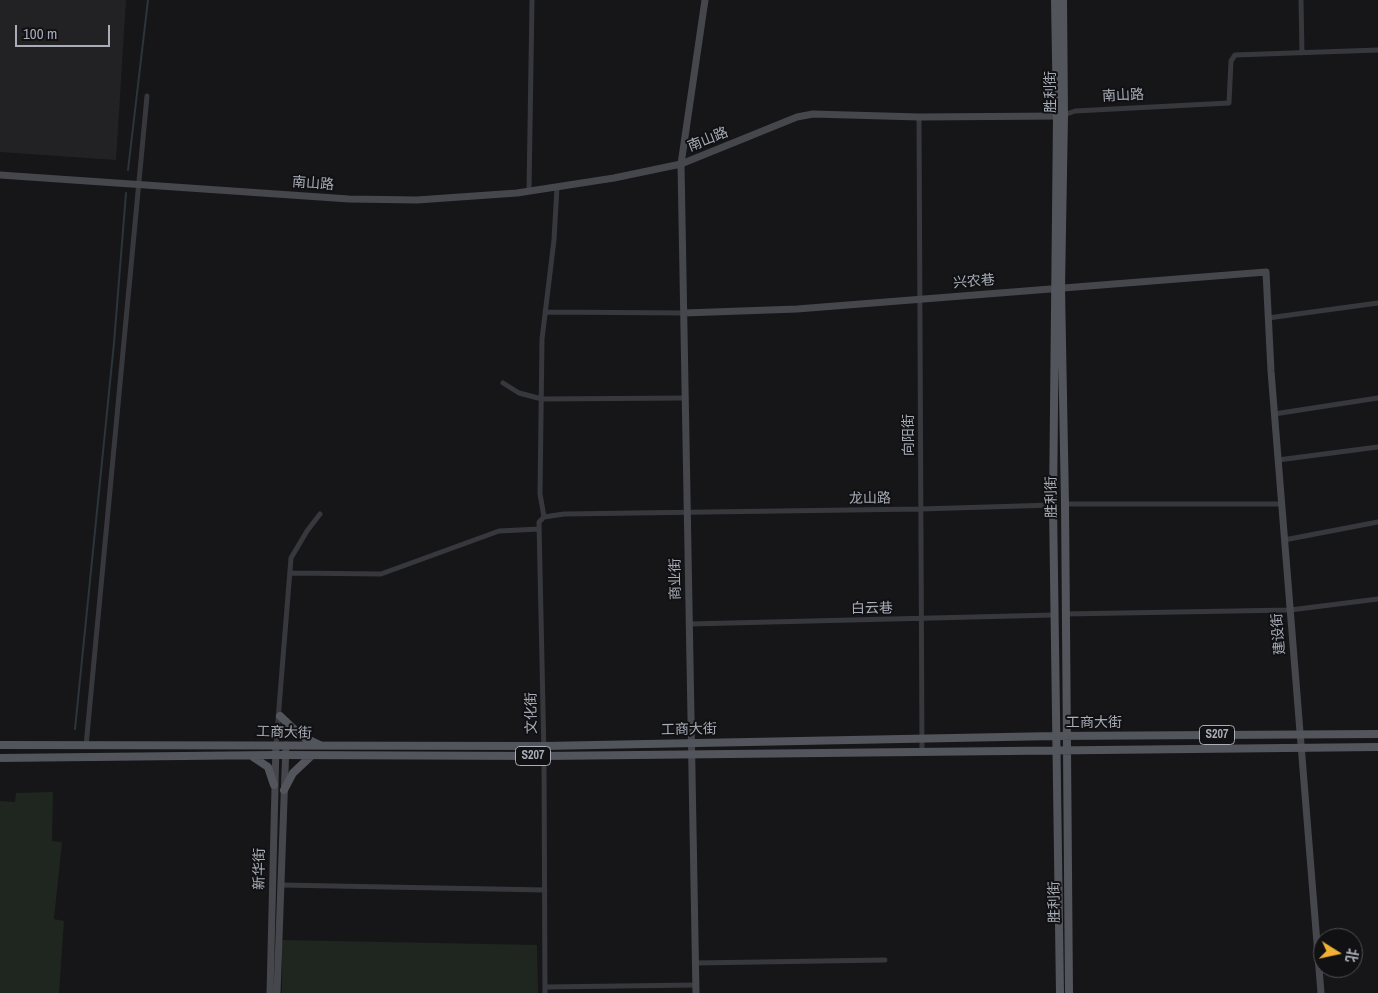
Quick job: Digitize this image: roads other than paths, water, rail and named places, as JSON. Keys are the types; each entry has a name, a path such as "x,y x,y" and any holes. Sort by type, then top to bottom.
{"main road":[{"name":"胜利街","path":"1055,0 1060,116"},
{"name":"胜利街","path":"1060,993 1055,750 1053,505 1063,0"},
{"name":"胜利街","path":"1057,288 1065,504 1064,614 1069,993"},
{"path":"280,716 301,736 324,747"},
{"name":"工商大街","path":"0,745 544,746 1055,736 1378,734"},
{"name":"工商大街","path":"0,758 246,755 544,756 1378,747"},
{"path":"246,755 264,763 270,771 274,785"},
{"path":"284,790 293,773 311,756"}],"street":[{"path":"529,191 532,0"},
{"name":"商业街","path":"696,989 681,164 705,0"},
{"path":"1301,0 1302,53"},
{"name":"南山路","path":"0,175 349,199 417,200 529,191 614,178 681,164 797,117 813,114 919,117 1060,116 1076,111 1230,103 1231,61 1235,55 1378,50"},
{"path":"86,746 147,96"},
{"name":"向阳街","path":"919,117 922,752"},
{"path":"544,516 540,494 542,339 554,240 557,187"},
{"name":"兴农巷","path":"684,313 797,309 1266,272"},
{"name":"建设街","path":"1266,272 1274,414 1320,993"},
{"path":"1268,318 1378,303"},
{"path":"545,312 684,313"},
{"path":"502,383 519,393 542,399 686,398"},
{"path":"1274,414 1378,398"},
{"path":"1278,460 1378,447"},
{"path":"1065,504 1281,504"},
{"name":"龙山路","path":"544,516 564,514 921,509 1053,505"},
{"path":"276,745 280,716 291,558 320,514"},
{"name":"文化街","path":"544,516 539,522 539,529 544,746 545,990"},
{"path":"1284,540 1378,522"},
{"path":"291,573 382,574 499,531 539,529"},
{"path":"1064,614 1290,610 1378,599"},
{"name":"白云巷","path":"690,624 1054,615"},
{"name":"新华街","path":"270,993 276,745"},
{"name":"新华街","path":"277,993 286,746"},
{"path":"281,885 545,890"},
{"path":"696,963 885,960"},
{"path":"545,990 696,989"}],"waterway":[{"path":"128,170 148,0"},
{"path":"75,729 114,343 126,193"}]}
